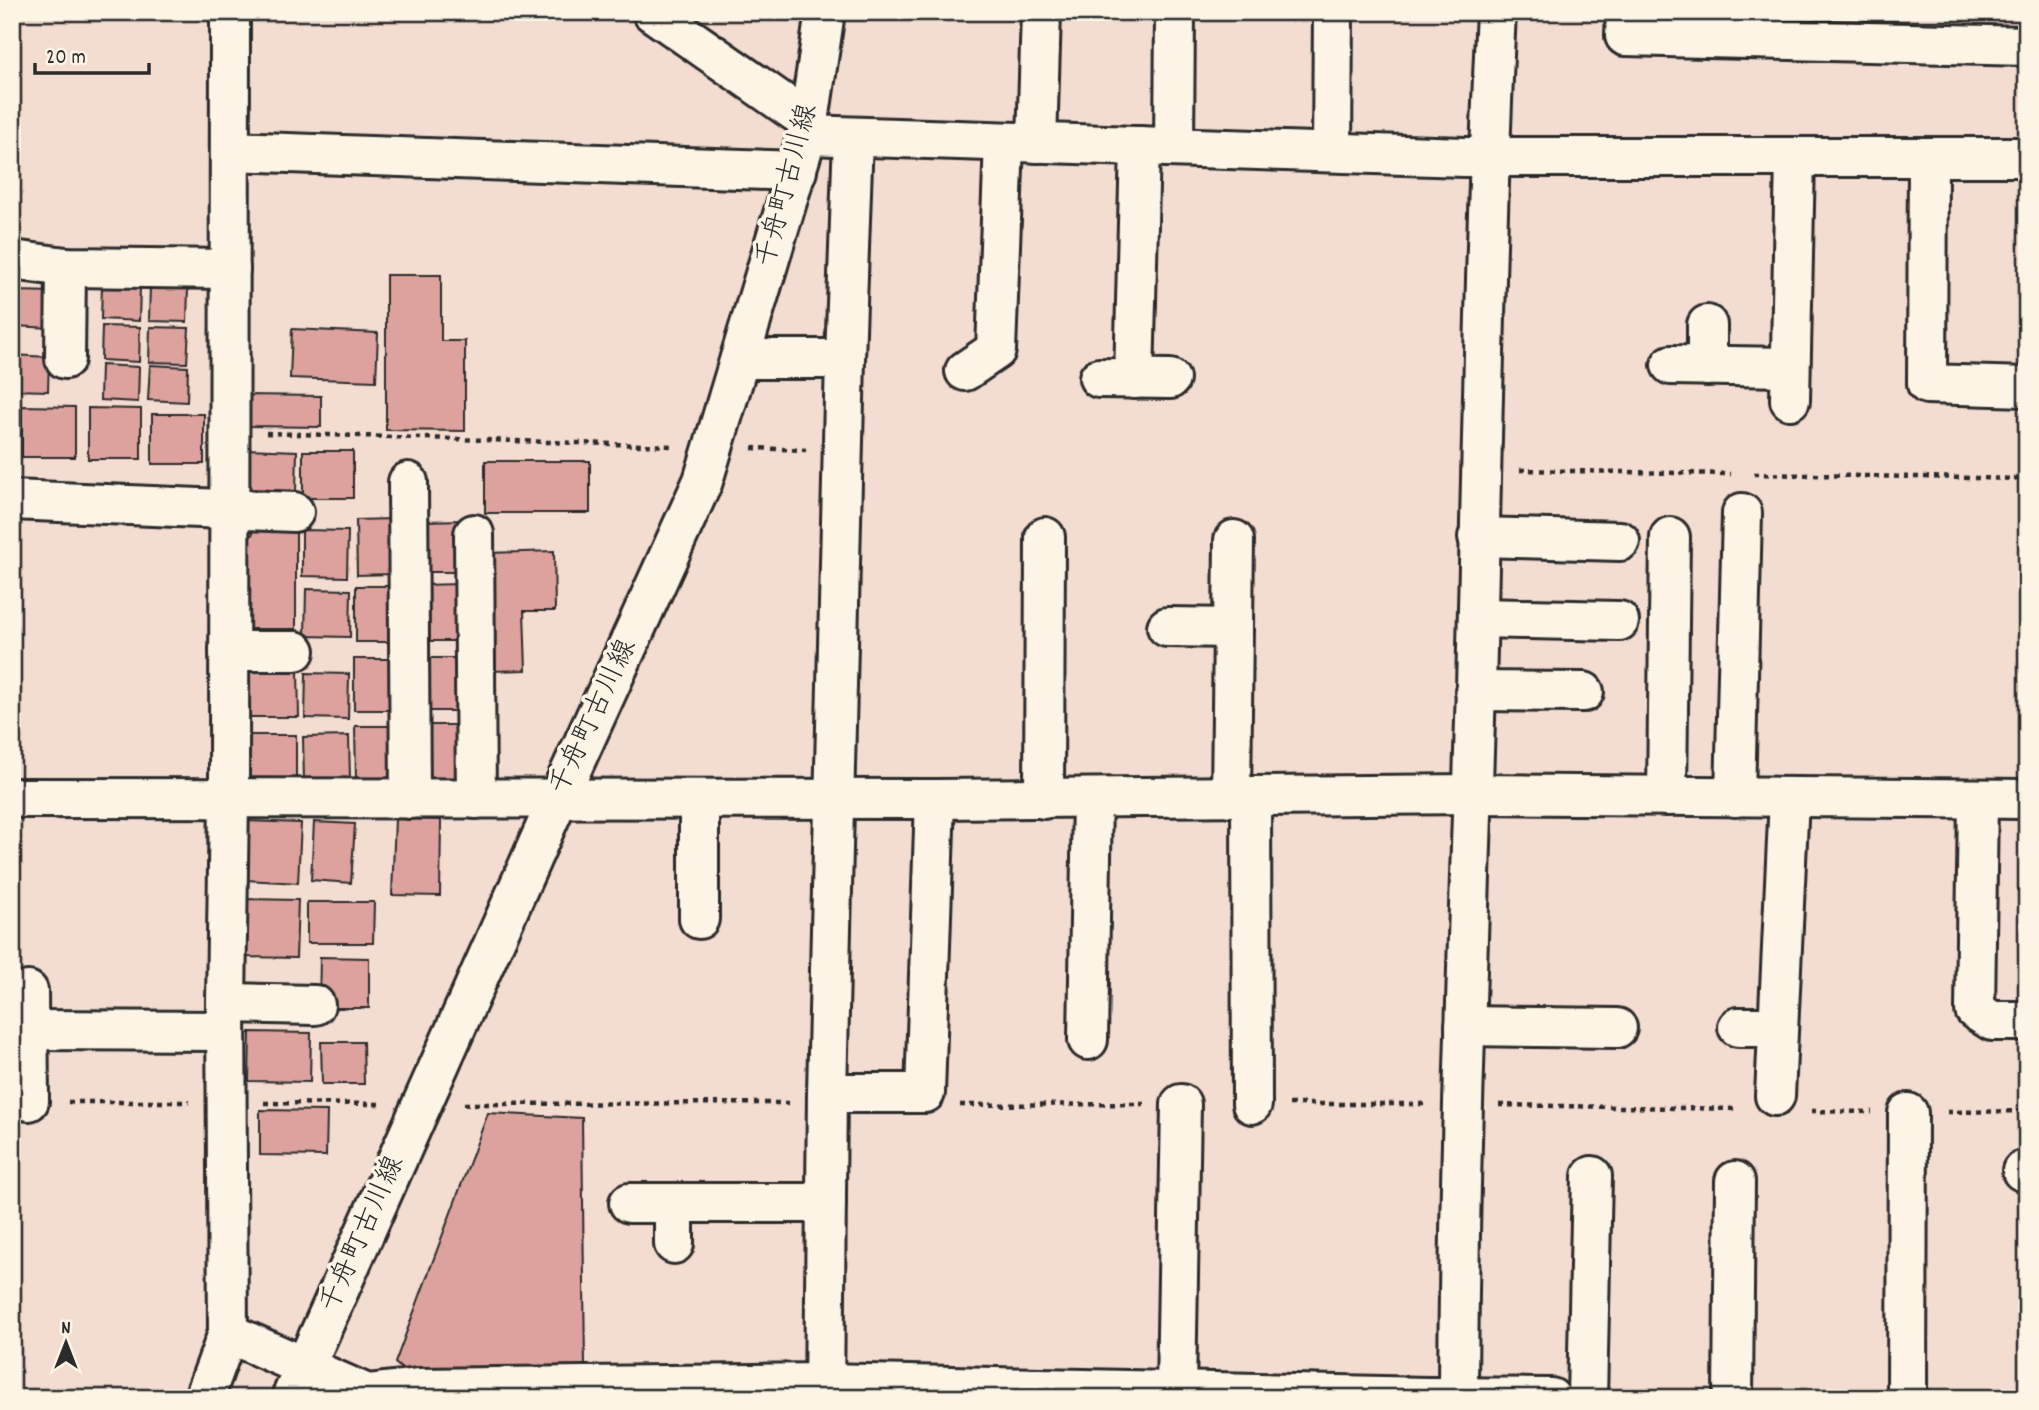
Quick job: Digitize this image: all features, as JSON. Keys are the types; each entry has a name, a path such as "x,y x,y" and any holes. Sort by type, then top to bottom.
{"street":[{"path":"204,1398 228,1333 226,1017 229,798 230,12"},
{"path":"652,12 809,128 853,137 1489,157 2027,157"},
{"name":"千舟町古川線","path":"298,1382 703,481 809,128 825,12"},
{"path":"964,370 996,350 1021,142 1041,12"},
{"path":"1135,379 1157,147 1175,12"},
{"path":"1332,152 1333,12"},
{"path":"1458,1397 1478,537 1496,12"},
{"path":"1626,12 1625,36 2027,46"},
{"path":"825,1391 827,1093 853,137"},
{"path":"230,150 797,171"},
{"path":"1707,325 1689,366 1790,384 1795,157"},
{"path":"1928,157 1927,384 2027,387"},
{"path":"12,260 66,267 230,269"},
{"path":"65,359 66,267"},
{"path":"740,359 845,359"},
{"path":"408,482 410,799"},
{"path":"12,499 294,512"},
{"path":"1735,797 1742,513"},
{"path":"474,534 476,799"},
{"path":"1044,799 1045,537"},
{"path":"1478,537 1620,541"},
{"path":"1667,796 1670,537"},
{"path":"1234,540 1233,628 1252,1104"},
{"path":"1478,618 1619,621"},
{"path":"1167,627 1233,628"},
{"path":"229,651 295,651"},
{"path":"1475,691 1584,692"},
{"path":"12,798 1044,799 1472,794 2027,799"},
{"path":"1088,1040 1092,798"},
{"path":"1758,1103 1778,1027 1789,798"},
{"path":"699,799 699,919"},
{"path":"827,1093 925,1093 936,799"},
{"path":"1978,800 1975,1010 1992,1021 2027,1021"},
{"path":"28,991 29,1101"},
{"path":"28,1030 226,1017 315,1005"},
{"path":"1465,1026 1617,1028"},
{"path":"1738,1027 1778,1027"},
{"path":"1176,1392 1181,1104"},
{"path":"1907,1398 1908,1113"},
{"path":"1587,1398 1592,1176"},
{"path":"1734,1398 1735,1181"},
{"path":"629,1203 826,1203"},
{"path":"674,1203 674,1244"},
{"path":"228,1333 298,1382 366,1396 418,1393 825,1391 1176,1392 1551,1398"}],"path":[{"path":"230,432 843,452"},
{"path":"925,1093 941,1105 1181,1104"},
{"path":"1252,1104 1758,1103"},
{"path":"1811,1111 2027,1111"}],"building":[{"path":"386,275 441,275 441,341 465,341 465,431 386,430"},
{"path":"102,285 140,286 139,321 101,319"},
{"path":"150,286 188,288 187,322 149,321"},
{"path":"16,291 54,292 52,328 14,326"},
{"path":"102,326 140,327 139,362 101,360"},
{"path":"150,327 189,328 187,363 149,362"},
{"path":"292,329 378,333 376,381 290,378"},
{"path":"12,355 49,357 48,391 12,390"},
{"path":"101,365 139,367 138,402 100,400"},
{"path":"150,365 188,367 187,402 148,400"},
{"path":"246,395 321,396 321,427 246,426"},
{"path":"22,406 75,407 75,457 22,457"},
{"path":"88,408 141,409 141,459 88,459"},
{"path":"152,414 204,414 204,464 152,464"},
{"path":"245,449 297,451 296,491 243,489"},
{"path":"303,451 353,451 353,498 303,498"},
{"path":"485,461 590,461 590,513 485,513"},
{"path":"393,519 394,574 357,575 356,520"},
{"path":"461,520 462,572 426,572 425,521"},
{"path":"302,530 348,531 347,577 302,576"},
{"path":"254,531 296,531 296,629 244,629 244,548"},
{"path":"554,551 555,611 524,611 526,670 492,671 488,553"},
{"path":"460,584 461,641 422,641 421,585"},
{"path":"356,586 392,586 392,642 356,642"},
{"path":"306,589 351,590 350,637 305,636"},
{"path":"425,658 464,658 464,711 426,711"},
{"path":"354,659 391,659 391,710 354,710"},
{"path":"298,671 299,717 245,717 245,672"},
{"path":"306,673 349,674 348,719 305,718"},
{"path":"425,725 463,725 464,781 426,783"},
{"path":"355,726 396,726 397,780 356,780"},
{"path":"246,735 296,735 296,780 246,780"},
{"path":"349,736 350,780 304,781 303,737"},
{"path":"395,819 441,820 440,896 392,895"},
{"path":"246,821 301,823 298,883 244,880"},
{"path":"314,822 355,824 351,883 311,880"},
{"path":"242,899 298,900 296,958 241,957"},
{"path":"307,902 374,902 373,943 307,943"},
{"path":"320,957 369,958 369,1008 319,1008"},
{"path":"250,1032 311,1033 310,1082 249,1081"},
{"path":"321,1042 363,1042 364,1084 322,1084"},
{"path":"260,1110 327,1111 326,1156 260,1155"},
{"path":"488,1113 582,1118 585,1366 409,1375 395,1363"}]}
